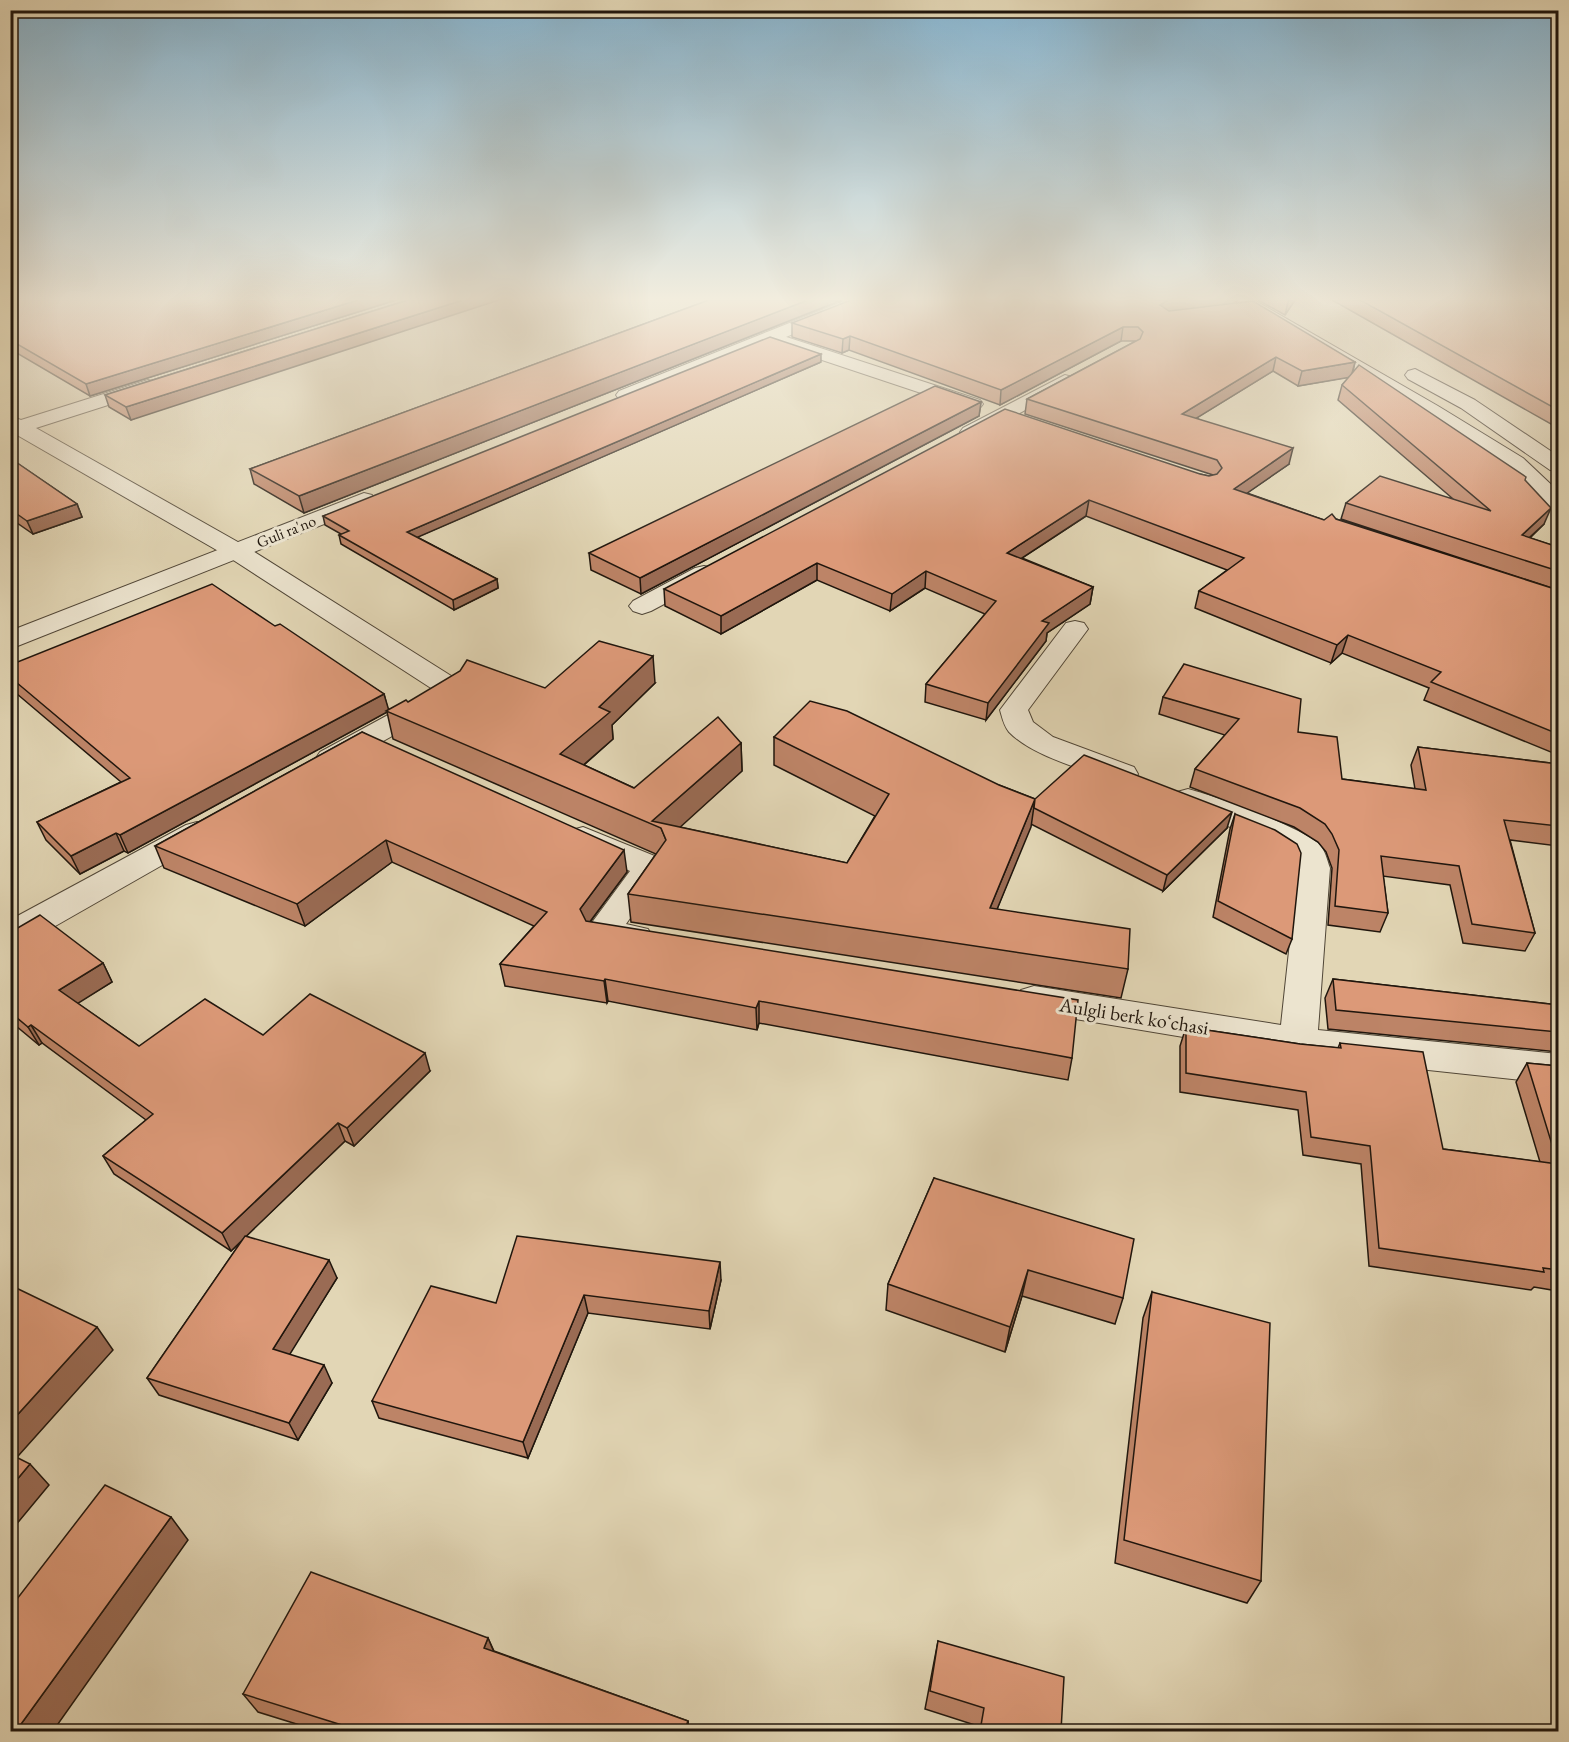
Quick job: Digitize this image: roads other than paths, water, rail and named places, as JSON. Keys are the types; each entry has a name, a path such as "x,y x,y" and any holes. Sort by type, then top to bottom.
{"street":[{"path":"13,426 163,381"},
{"path":"607,403 661,381"},
{"path":"905,381 1027,422"},
{"path":"953,441 1064,381"},
{"path":"1382,381 1515,464 1558,502"},
{"path":"1426,381 1468,404 1558,465"},
{"path":"13,426 236,551 454,690 303,774"},
{"name":"Guli ra'no","path":"10,641 389,490"},
{"path":"642,606 725,562"},
{"path":"1075,629 1014,710 1020,726 1043,743 1282,836 1308,852 1314,868 1298,1042"},
{"path":"365,739 396,753"},
{"path":"10,936 220,819"},
{"path":"555,825 650,867 602,932 672,943"},
{"name":"Aulgli berk koʻchasi","path":"1002,995 1298,1042 1558,1070"}]}
